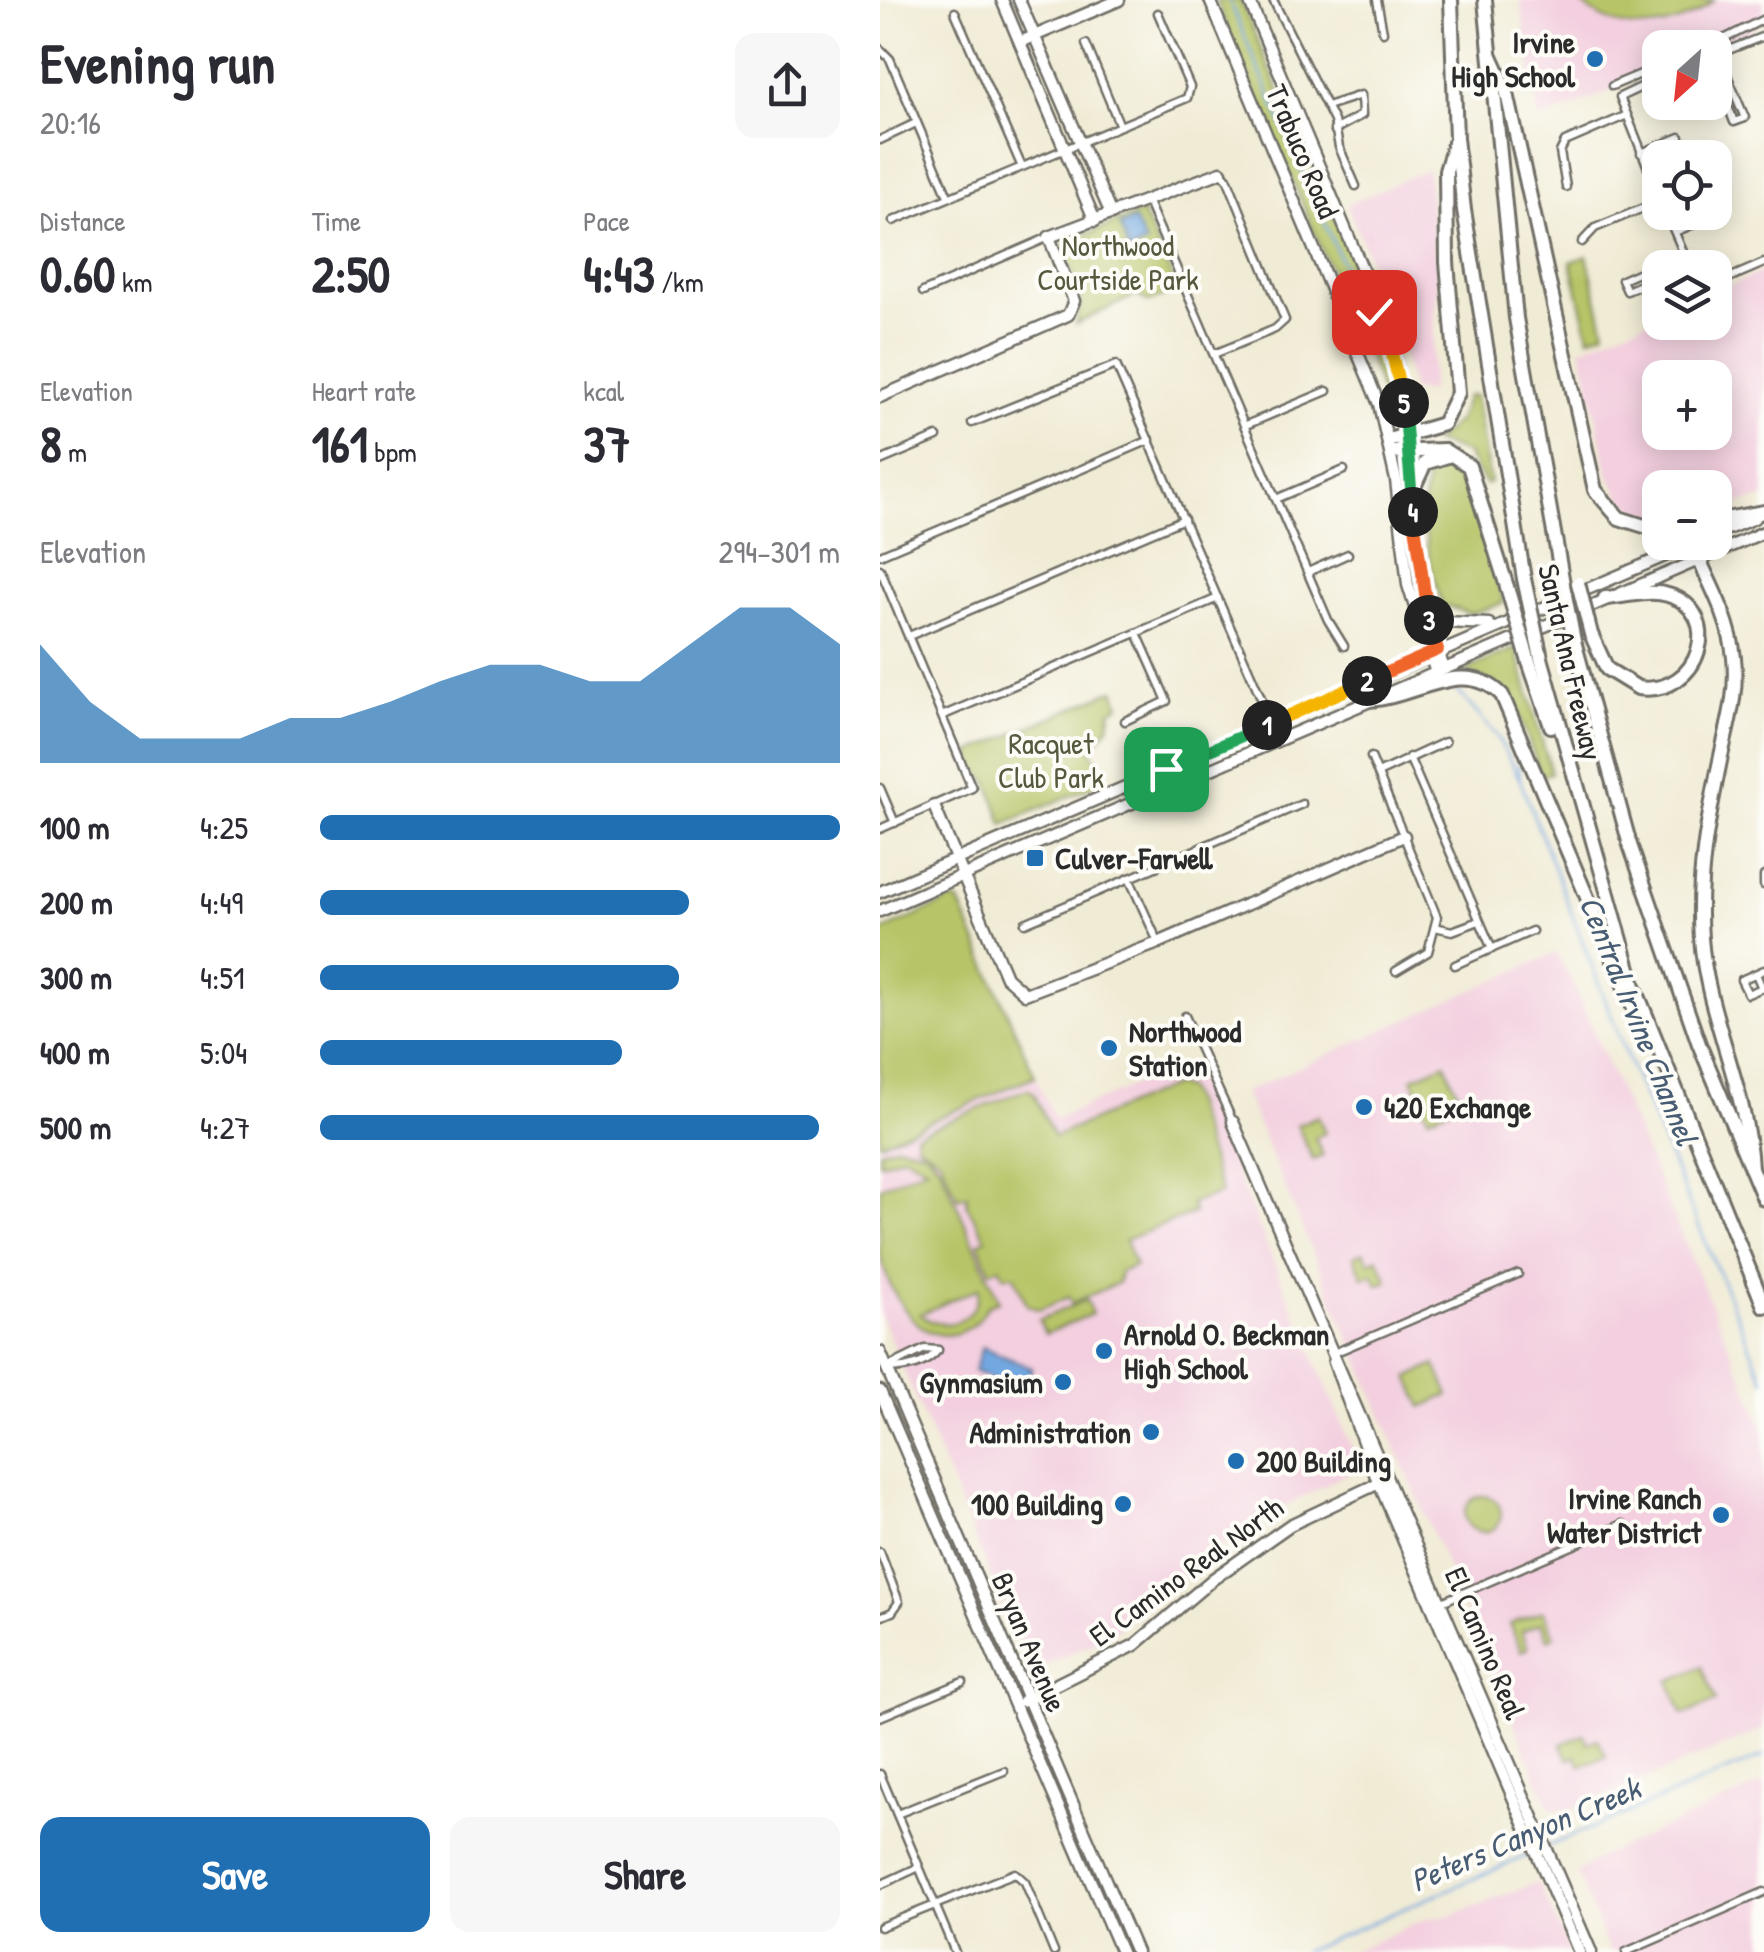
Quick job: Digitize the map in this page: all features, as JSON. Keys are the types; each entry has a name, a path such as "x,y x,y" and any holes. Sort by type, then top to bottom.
{"highway":[{"name":"Santa Ana Freeway","path":"1451,0 1456,138 1535,660 1634,986 1764,1306"},
{"name":"Santa Ana Freeway","path":"1485,0 1486,44 1516,318 1574,641 1630,846 1699,1044 1764,1198"},
{"path":"1486,44 1506,89 1595,490 1620,518 1642,525"},
{"path":"1390,446 1408,442 1443,424 1458,394 1450,313 1446,171 1456,138"},
{"path":"1408,442 1460,458 1478,485 1507,587 1535,660"},
{"path":"1411,492 1419,469 1431,458 1460,458"},
{"path":"1732,518 1764,513"},
{"path":"1698,560 1717,598 1734,654 1735,674 1701,875 1701,937 1710,991 1749,1126 1751,1168"},
{"path":"1559,566 1578,583 1606,668 1638,688 1676,682 1696,662 1700,646 1697,622 1679,600 1660,594 1605,598"},
{"path":"1368,700 1468,676 1490,684 1502,695 1641,1028 1673,1088"}],"main road":[{"path":"1002,0 1096,220"},
{"path":"1018,0 1111,214"},
{"path":"1020,42 1119,0"},
{"name":"Trabuco Road","path":"1210,0 1348,323 1390,446 1408,585 1439,668"},
{"name":"Trabuco Road","path":"1249,0 1381,309 1402,382 1411,492 1434,652"},
{"path":"880,397 1062,319 1074,308 1049,237 1221,172"},
{"path":"1348,323 1381,309"},
{"path":"1732,527 1764,513"},
{"path":"1732,546 1764,532"},
{"path":"880,892 1653,560"},
{"path":"880,911 1698,560"},
{"path":"1425,594 1436,612 1452,624 1500,623"},
{"path":"934,806 1006,976 1025,994 1158,943 1404,836"},
{"name":"El Camino Real","path":"1232,1122 1333,1354 1347,1405 1384,1480 1535,1836 1591,1952"},
{"name":"Bryan Avenue","path":"880,1352 1136,1952"},
{"name":"Bryan Avenue","path":"880,1391 1121,1952"},
{"name":"El Camino Real North","path":"1013,1706 1135,1645 1213,1579 1290,1525 1384,1480"},
{"path":"1062,1820 1070,1824 1093,1873 1106,1884"},
{"name":"El Camino Real","path":"1549,1867 1579,1952"}],"street":[{"path":"1273,0 1327,106 1356,186"},
{"path":"1377,0 1384,32"},
{"path":"955,12 1021,165"},
{"path":"893,221 1180,101 1190,92 1158,13"},
{"path":"1732,35 1764,20"},
{"path":"1732,49 1764,36"},
{"path":"1086,44 1120,126"},
{"path":"881,49 948,196"},
{"path":"1612,86 1642,74"},
{"path":"1642,85 1621,94 1625,116 1642,153"},
{"path":"1730,85 1745,118 1734,122 1724,96 1730,85"},
{"path":"1327,106 1361,95 1362,115 1334,130"},
{"path":"1566,187 1560,152 1565,142 1625,116"},
{"path":"880,140 916,123"},
{"path":"1673,140 1680,137"},
{"path":"1214,354 1275,329 1285,320 1228,178 1221,172"},
{"path":"1147,199 1308,572 1344,646"},
{"path":"1582,242 1595,228 1642,207"},
{"path":"1680,230 1675,232 1683,250"},
{"path":"923,292 1049,237"},
{"path":"1732,277 1764,263"},
{"path":"1649,268 1660,271 1654,279 1627,291 1622,280 1649,268"},
{"path":"972,423 1116,365 1272,723"},
{"path":"1246,425 1327,391"},
{"path":"880,462 936,437"},
{"path":"880,555 1150,440"},
{"path":"1276,499 1344,470"},
{"path":"909,636 1184,518"},
{"path":"1308,572 1348,554"},
{"path":"880,569 972,788 880,829"},
{"path":"944,715 1218,598"},
{"path":"1125,720 1166,701 1137,633"},
{"path":"1378,773 1445,742"},
{"path":"1371,757 1436,917 1428,952 1396,971"},
{"path":"1409,757 1492,949"},
{"path":"880,788 895,822"},
{"path":"1026,924 1302,804"},
{"path":"1764,876 1764,885"},
{"path":"1129,878 1158,943"},
{"path":"1436,927 1452,931 1479,920"},
{"path":"1454,965 1532,931"},
{"path":"1184,1016 1232,1122"},
{"path":"1333,1354 1518,1274"},
{"path":"925,1349 938,1350 930,1360 901,1370 884,1369 896,1359 925,1349"},
{"path":"1436,1604 1623,1524"},
{"path":"880,1552 898,1594 897,1607 880,1617"},
{"path":"880,1717 963,1682"},
{"path":"897,1814 1004,1772"},
{"path":"880,1774 954,1952"},
{"path":"881,1882 919,1868"},
{"path":"880,1927 1015,1873 1025,1882 1054,1952"},
{"path":"1626,1952 1764,1892"}],"shaded area":[{"name":"Irvine High School","path":"1520,0 1764,0 1764,19 1748,33 1732,40 1732,30 1642,30 1642,78 1539,121"},
{"path":"1427,169 1438,277 1430,392 1412,390 1393,315 1347,205"},
{"path":"1764,271 1764,498 1732,505 1732,470 1642,470 1642,513 1639,512 1621,497 1609,476 1581,348 1642,323 1642,340 1732,340 1732,285"},
{"path":"1556,953 1571,979 1764,1427 1764,1729 1572,1810 1551,1810 1244,1092"},
{"name":"Arnold O. Beckman High School","path":"1189,1062 1358,1461 1354,1470 1242,1529 1112,1633 1038,1669 1028,1665 880,1314 880,1143 1035,1076 1055,1119"},
{"path":"1764,1783 1764,1952 1609,1952 1577,1873 1600,1857"},
{"path":"1539,1882 1569,1952 1350,1952 1428,1918 1449,1916"}],"green space":[{"path":"1216,0 1240,0 1373,307 1353,314 1336,283"},
{"path":"1578,0 1714,0 1682,20 1645,27 1609,21"},
{"name":"Northwood Courtside Park","path":"1142,212 1178,290 1149,302 1136,295 1076,324 1081,297 1062,244"},
{"path":"1587,256 1605,331 1589,337 1571,262"},
{"path":"1378,317 1403,428 1395,430 1357,325"},
{"path":"1467,396 1475,396 1490,483 1485,484 1466,453 1434,442 1458,420"},
{"path":"1440,460 1460,466 1472,485 1504,603 1471,614 1443,605 1432,571 1425,527 1425,485"},
{"path":"1516,648 1551,773 1541,776 1523,724 1508,698 1463,671"},
{"name":"Racquet Club Park","path":"1114,690 1120,705 1111,711 1109,727 1091,749 1105,781 1003,824 988,781 978,772 970,753"},
{"path":"951,900 959,902 1035,1076 880,1143 880,932"},
{"path":"1445,1063 1462,1103 1428,1117 1412,1078"},
{"path":"1174,1085 1186,1089 1192,1102 1221,1193 1191,1204 1194,1213 1125,1240 1135,1266 1120,1272 1118,1283 1072,1303 1069,1297 1039,1310 1027,1305 1014,1275 1004,1276 999,1267 990,1271 978,1243 986,1239 967,1205 967,1195 958,1198 940,1159 917,1144 916,1134 1027,1089 1033,1092 1054,1137"},
{"path":"1318,1116 1325,1133 1315,1138 1323,1156 1313,1160 1297,1125"},
{"path":"898,1145 925,1151 940,1166 999,1301 988,1305 966,1330 946,1335 933,1333 911,1316 893,1290 880,1250 880,1187 927,1167 904,1155 880,1163 880,1150","holes":["979,1288 966,1316 949,1324 920,1314"]},
{"path":"1364,1252 1369,1262 1378,1258 1388,1281 1378,1285 1373,1274 1363,1278 1354,1256"},
{"path":"1086,1300 1092,1314 1045,1334 1039,1320"},
{"path":"1436,1365 1449,1395 1422,1407 1409,1377"},
{"path":"1483,1496 1496,1501 1501,1514 1496,1527 1483,1532 1470,1527 1465,1514 1470,1501"},
{"path":"1543,1611 1554,1636 1548,1639 1541,1623 1522,1631 1528,1648 1521,1651 1510,1624"},
{"path":"1702,1667 1716,1701 1683,1715 1669,1681"},
{"path":"1584,1735 1588,1743 1598,1739 1606,1756 1581,1766 1576,1756 1568,1759 1561,1744"}],"water":[{"path":"1134,220 1146,244 1129,252 1120,226"},
{"path":"982,1347 1032,1368 1021,1392 974,1371"}],"waterway":[{"name":"Central Irvine Channel","path":"1229,0 1362,310"},
{"name":"Central Irvine Channel","path":"1455,688 1497,736 1520,780 1628,1059 1764,1380"},
{"name":"Central Irvine Channel","path":"1518,765 1520,778"},
{"name":"Peters Canyon Creek","path":"1548,1846 1764,1756"},
{"name":"Peters Canyon Creek","path":"1303,1952 1531,1854"}],"place":[{"name":"Irvine High School","path":"1595,59"},
{"name":"Culver-Farwell","path":"1035,858"},
{"name":"Northwood Station","path":"1109,1048"},
{"name":"420 Exchange","path":"1364,1107"},
{"name":"Arnold O. Beckman High School","path":"1104,1351"},
{"name":"Gynmasium","path":"1063,1382"},
{"name":"Administration","path":"1151,1432"},
{"name":"200 Building","path":"1236,1461"},
{"name":"100 Building","path":"1123,1504"},
{"name":"Irvine Ranch Water District","path":"1721,1515"}],"route":[{"path":"1166,769 1438,650 1426,610 1418,556 1402,382 1381,309 1374,312"}]}
